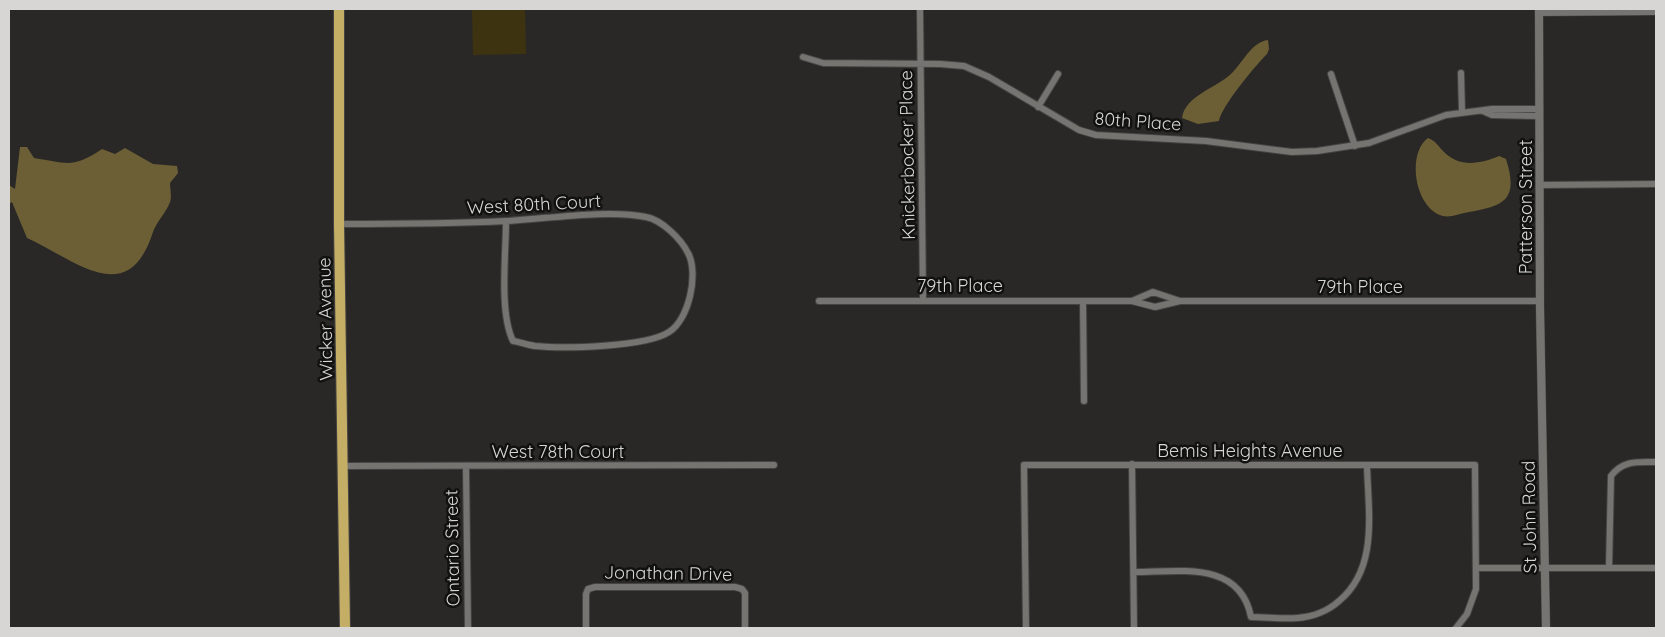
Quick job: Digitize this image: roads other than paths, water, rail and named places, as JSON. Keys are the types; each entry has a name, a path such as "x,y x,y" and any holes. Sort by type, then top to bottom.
{"highway":[{"name":"Wicker Avenue","path":"339,9 339,224 345,628"}],"street":[{"name":"Knickerbocker Place","path":"920,9 923,300"},
{"path":"1539,10 1656,12"},
{"name":"Patterson Street","path":"1539,10 1542,405"},
{"name":"80th Place","path":"803,57 823,63 964,66 989,77 1079,130 1096,134 1206,141 1292,152 1355,146 1385,138 1446,115 1462,112 1483,112 1492,109 1540,112"},
{"path":"1461,73 1462,112"},
{"path":"1038,107 1058,74"},
{"path":"1331,74 1355,146"},
{"path":"1540,185 1656,184"},
{"name":"West 80th Court","path":"339,224 506,221 609,215 647,217 671,231 689,254 693,280 688,310 671,332 650,341 618,345 534,346 513,341 506,328 505,311 506,221"},
{"name":"79th Place","path":"1132,301 1153,292 1180,301"},
{"name":"79th Place","path":"819,301 1132,301 1155,307 1180,301 1540,301"},
{"path":"1083,301 1084,401"},
{"name":"St John Road","path":"1542,405 1546,628"},
{"path":"1609,568 1611,476 1621,465 1628,462 1656,462"},
{"path":"1132,464 1134,628"},
{"name":"West 78th Court","path":"343,466 774,465"},
{"name":"Bemis Heights Avenue","path":"1026,628 1024,465 1475,465 1476,568"},
{"path":"1134,572 1210,573 1225,578 1238,588 1245,597 1251,617 1298,618 1328,609 1348,593 1364,568 1368,549 1367,465"},
{"name":"Ontario Street","path":"466,467 468,628"},
{"path":"1456,628 1472,603 1476,589 1476,568 1656,568"},
{"name":"Jonathan Drive","path":"586,628 586,594 588,589 595,587 735,587 742,589 745,593 745,628"}]}
